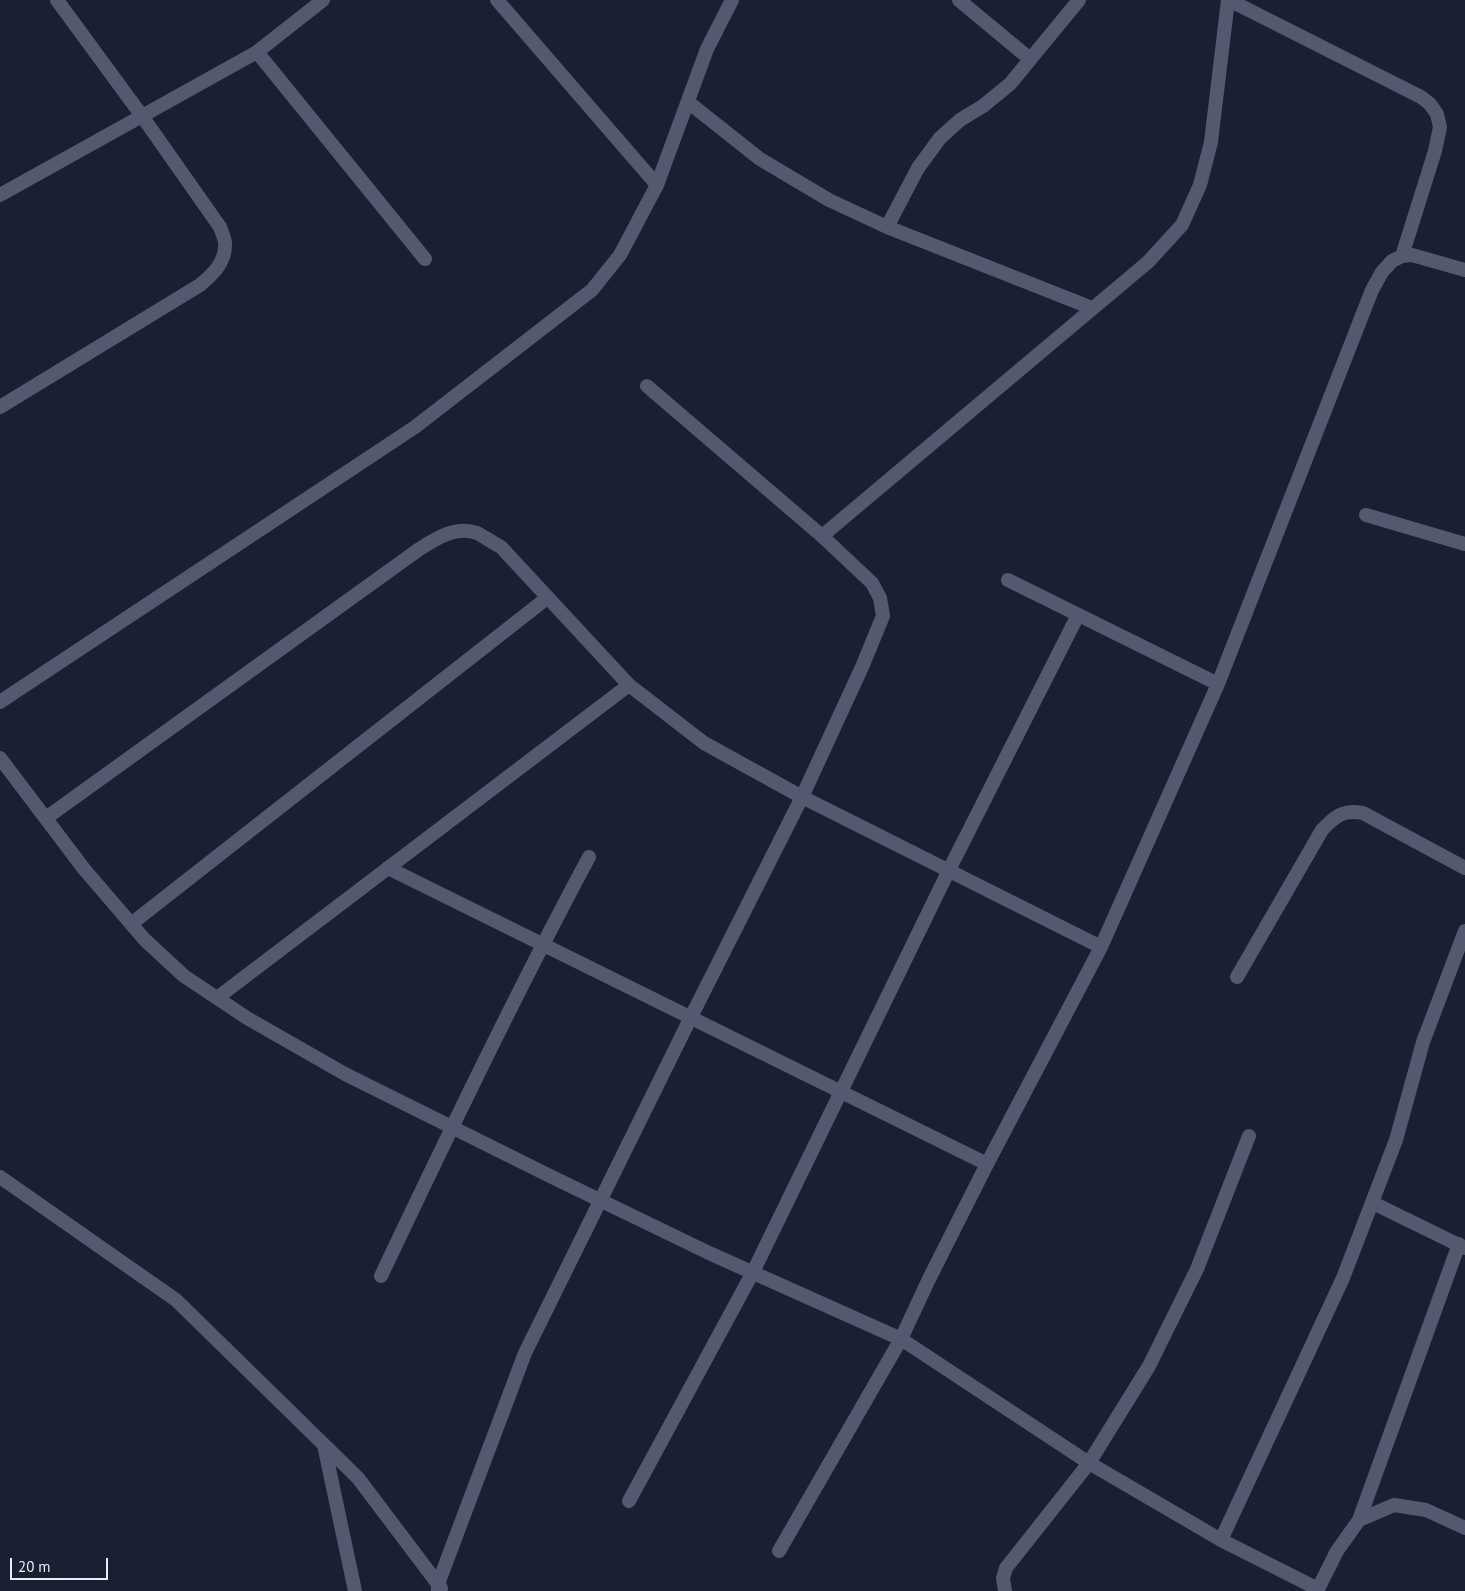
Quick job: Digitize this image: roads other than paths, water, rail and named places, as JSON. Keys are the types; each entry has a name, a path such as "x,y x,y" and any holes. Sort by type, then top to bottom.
{"street":[{"path":"0,407 200,285 213,274 222,261 226,246 220,227 58,0"},
{"path":"0,195 257,52 323,0"},
{"path":"497,0 657,185"},
{"path":"0,702 415,427 592,290 620,255 657,185 707,49 732,0"},
{"path":"959,0 1030,59"},
{"path":"887,226 918,168 940,138 960,120 983,106 1010,84 1079,0"},
{"path":"822,536 1148,262 1182,225 1200,185 1210,142 1229,0 1421,97 1430,104 1437,114 1440,127 1435,151 1402,256"},
{"path":"257,52 425,259"},
{"path":"688,102 760,159 829,200 887,226 1092,308"},
{"path":"779,1551 901,1339 987,1164 1101,947 1218,684 1372,290 1382,272 1392,261 1402,256 1412,255 1465,270"},
{"path":"440,1589 525,1353 802,797 862,667 883,616 880,598 872,583 822,536 647,386"},
{"path":"1366,515 1465,544"},
{"path":"46,818 418,550 440,536 456,531 476,533 501,548 629,685 704,743 802,797 1101,947"},
{"path":"1008,580 1218,684"},
{"path":"132,924 547,598"},
{"path":"629,1501 753,1272 949,870 1078,615"},
{"path":"217,998 629,685"},
{"path":"0,758 84,868 144,940 184,976 247,1018 345,1074 601,1201 901,1339 1089,1463 1221,1540 1318,1590 1337,1552 1359,1520 1462,1246 1373,1203"},
{"path":"1237,977 1322,830 1340,814 1353,811 1363,813 1465,868"},
{"path":"381,1276 542,944 589,857"},
{"path":"388,868 987,1164"},
{"path":"1221,1540 1343,1278 1396,1140 1423,1042 1465,931"},
{"path":"1005,1591 1002,1578 1006,1568 1089,1463 1149,1366 1193,1278 1249,1136"},
{"path":"0,1177 176,1300 358,1478 440,1589"},
{"path":"324,1445 355,1591"},
{"path":"1359,1520 1394,1505 1426,1510 1465,1528"}]}
